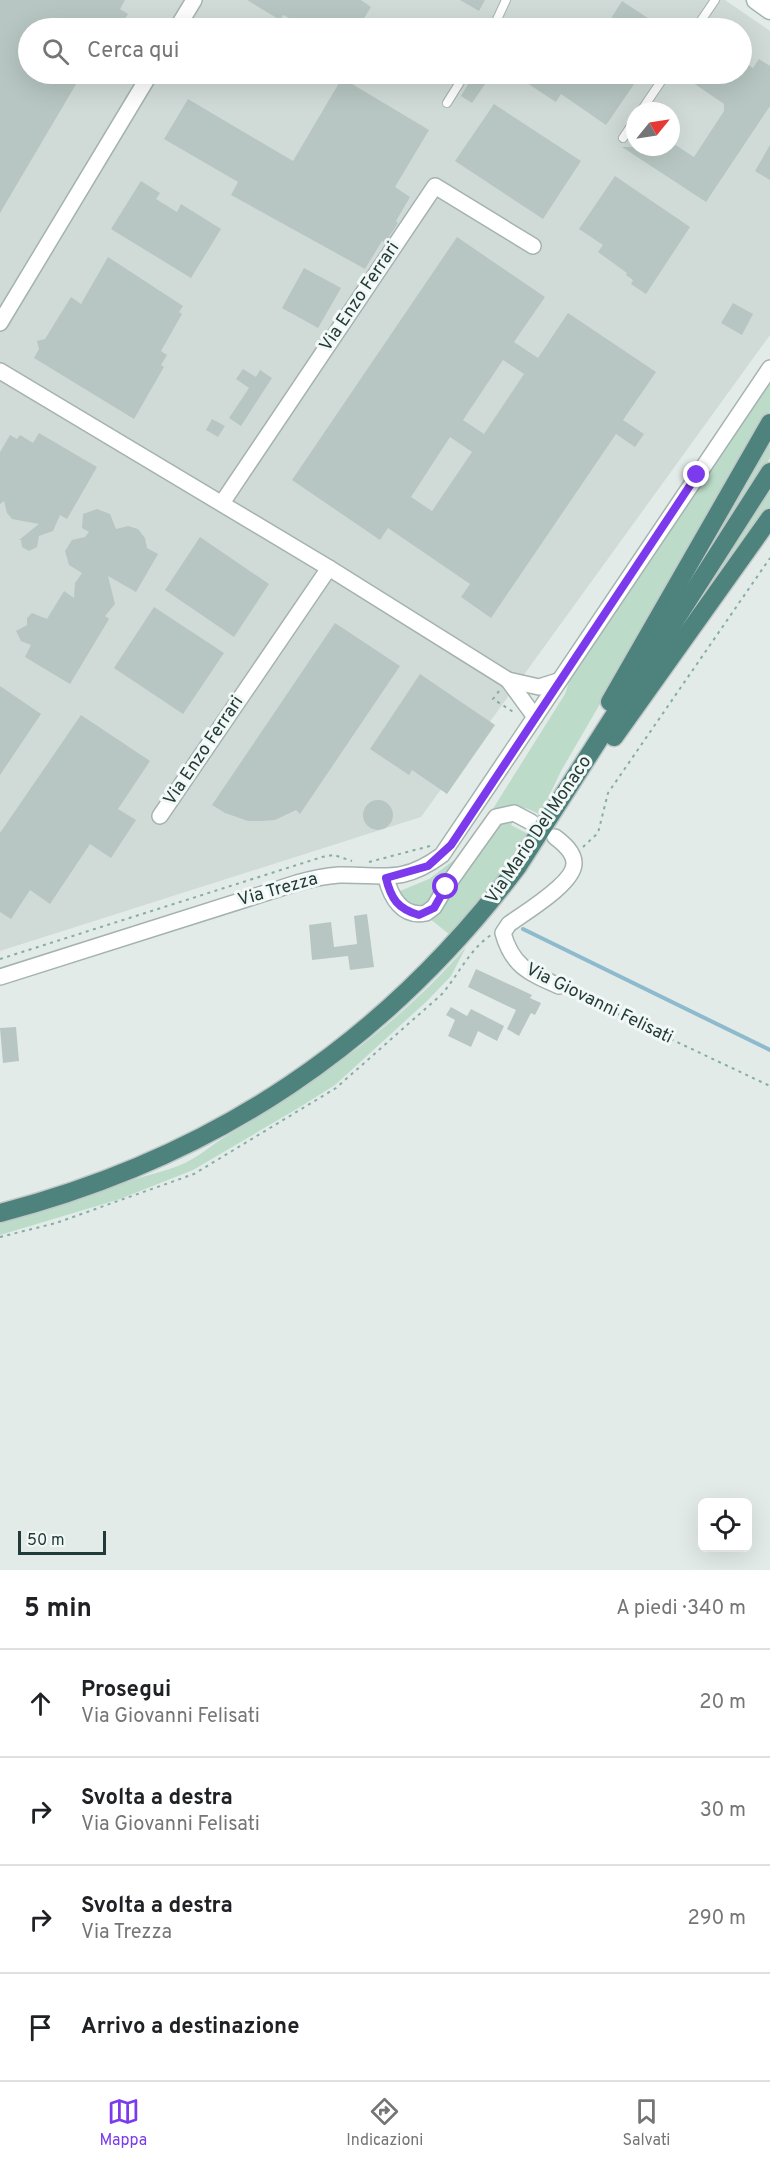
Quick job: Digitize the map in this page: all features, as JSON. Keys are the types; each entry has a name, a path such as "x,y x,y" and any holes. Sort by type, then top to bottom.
{"highway":[{"path":"572,783 601,719 638,651 770,423"},
{"name":"Via Mario Del Monaco","path":"0,1213 104,1182 168,1155 264,1104 329,1059 410,991 472,924 518,866 770,472"},
{"path":"572,783 607,748 770,518"}],"main road":[{"path":"756,0 770,10"}],"street":[{"path":"183,18 194,0"},
{"path":"0,323 144,84"},
{"name":"Via Enzo Ferrari","path":"222,503 435,186 533,246"},
{"name":"Via Trezza","path":"0,977 297,883 339,875 386,878 418,870 442,855 533,713 558,681 770,368"},
{"path":"0,371 329,568 507,679 525,685 546,687 558,681"},
{"name":"Via Enzo Ferrari","path":"160,816 329,568"},
{"path":"507,679 533,713"},
{"path":"525,685 538,695 533,713"},
{"path":"386,878 390,896 397,904 407,911 426,913 434,908 452,878 496,817 514,813 531,822"},
{"path":"555,837 572,854"},
{"name":"Via Giovanni Felisati","path":"559,986 519,965 508,951 503,933 509,924 564,883 573,872 572,854"}],"lane":[{"path":"498,18 506,0"},
{"path":"703,18 715,0"},
{"path":"447,103 459,84"},
{"path":"647,102 659,84"},
{"path":"623,138 626,134"}],"path":[{"path":"572,854 591,842 598,832 608,793 770,558"},
{"path":"507,679 493,699 533,713"},
{"path":"0,959 322,857 334,855 361,864 434,845"},
{"name":"Via Giovanni Felisati","path":"559,986 770,1086"}],"shaded area":[{"path":"0,0 725,0 751,18 18,18 18,84 752,84 752,19 770,31 770,335 421,817 0,951"}],"green space":[{"path":"770,375 770,411 561,771 540,815 521,807 515,807 489,815 565,694 570,679"},
{"path":"770,433 770,458 675,610 688,576"},
{"path":"770,488 770,510 674,642"},
{"path":"516,817 511,825 528,834 510,862 450,935 429,918 444,906 497,825"},
{"path":"458,857 433,898 421,908 409,907 399,894 400,891 429,879"},
{"path":"466,947 451,976 427,1001 335,1085 295,1110 193,1170 120,1199 0,1235 0,1223 173,1168 198,1156 293,1095 354,1051 412,1002"}],"building":[{"path":"0,0 125,0 120,9 128,14 125,18 18,18 18,84 76,84 0,213"},
{"path":"247,0 361,0 371,7 364,18 289,18 283,15 281,18 277,18"},
{"path":"460,0 485,0 479,11"},
{"path":"622,1 648,18 611,18"},
{"path":"759,59 770,66 770,106 706,202 636,156 680,156 680,148 694,157 724,111 724,104 695,84 752,84 752,67"},
{"path":"338,84 352,84 429,130 395,187 410,197 396,221 398,223 385,243 382,241 365,269 231,195 238,182 164,139 188,99 293,161"},
{"path":"468,84 485,84 472,103 461,96"},
{"path":"528,84 634,84 606,125 561,94 556,102"},
{"path":"494,104 581,161 543,219 455,161"},
{"path":"770,145 770,180 755,171"},
{"path":"615,176 690,227 646,294 631,284 633,280 626,275 627,273 598,252 603,245 579,229"},
{"path":"141,181 160,193 156,199 177,212 181,204 221,229 191,278 111,229"},
{"path":"457,237 545,297 514,342 538,358 568,313 656,372 623,420 644,434 635,447 616,434 491,618 461,597 470,584 388,528 380,540 292,480","holes":["503,360 524,374 484,434 463,420","450,437 472,452 432,511 411,497"]},
{"path":"108,257 183,306 179,312 182,314 161,351 167,355 161,365 164,367 134,419 34,358 39,349 37,341 45,339 71,297 81,304"},
{"path":"304,268 341,288 318,328 282,308"},
{"path":"733,303 753,314 742,335 721,323"},
{"path":"243,369 256,377 260,370 272,378 241,426 229,418 249,388 236,379"},
{"path":"212,419 225,426 218,437 206,430"},
{"path":"39,433 97,467 67,519 60,515 53,531 39,536 37,547 29,551 22,547 21,540 19,540 39,524 12,519 7,513 4,501 0,504 0,452 10,435 17,439 20,435 33,443"},
{"path":"97,509 110,514 116,529 128,526 138,529 145,538 147,548 158,554 136,592 108,576 115,604 105,616 109,619 70,684 25,657 31,645 21,641 16,631 27,625 27,618 32,613 47,619 64,591 74,598 75,583 82,573 69,565 65,551 72,540 85,537 89,532 82,528 83,514"},
{"path":"200,537 269,584 234,637 165,590"},
{"path":"154,607 224,653 183,714 114,668"},
{"path":"335,623 400,666 300,814 296,810 275,820 248,821 225,813 212,805"},
{"path":"420,674 495,725 447,794 412,770 409,775 370,749"},
{"path":"0,686 41,714 0,775"},
{"path":"81,715 150,761 118,809 136,820 111,858 90,844 50,904 30,890 11,919 0,912 0,833"},
{"path":"378,800 389,804 393,815 389,826 378,830 367,826 363,815 367,804"},
{"path":"367,914 374,967 350,970 348,956 312,960 309,925 331,922 334,947 357,944 354,916"},
{"path":"476,969 532,995 530,998 541,1003 535,1015 531,1013 519,1036 507,1029 516,1010 468,987"},
{"path":"451,1007 467,1016 471,1009 504,1026 497,1041 478,1031 471,1047 448,1036 455,1020 446,1015"},
{"path":"16,1027 19,1061 3,1063 0,1028"}],"waterway":[{"path":"523,929 770,1050"}],"route":[{"path":"446,887 434,908 419,915 397,904 390,896 386,878 401,876 428,866 451,845 697,475"}]}
